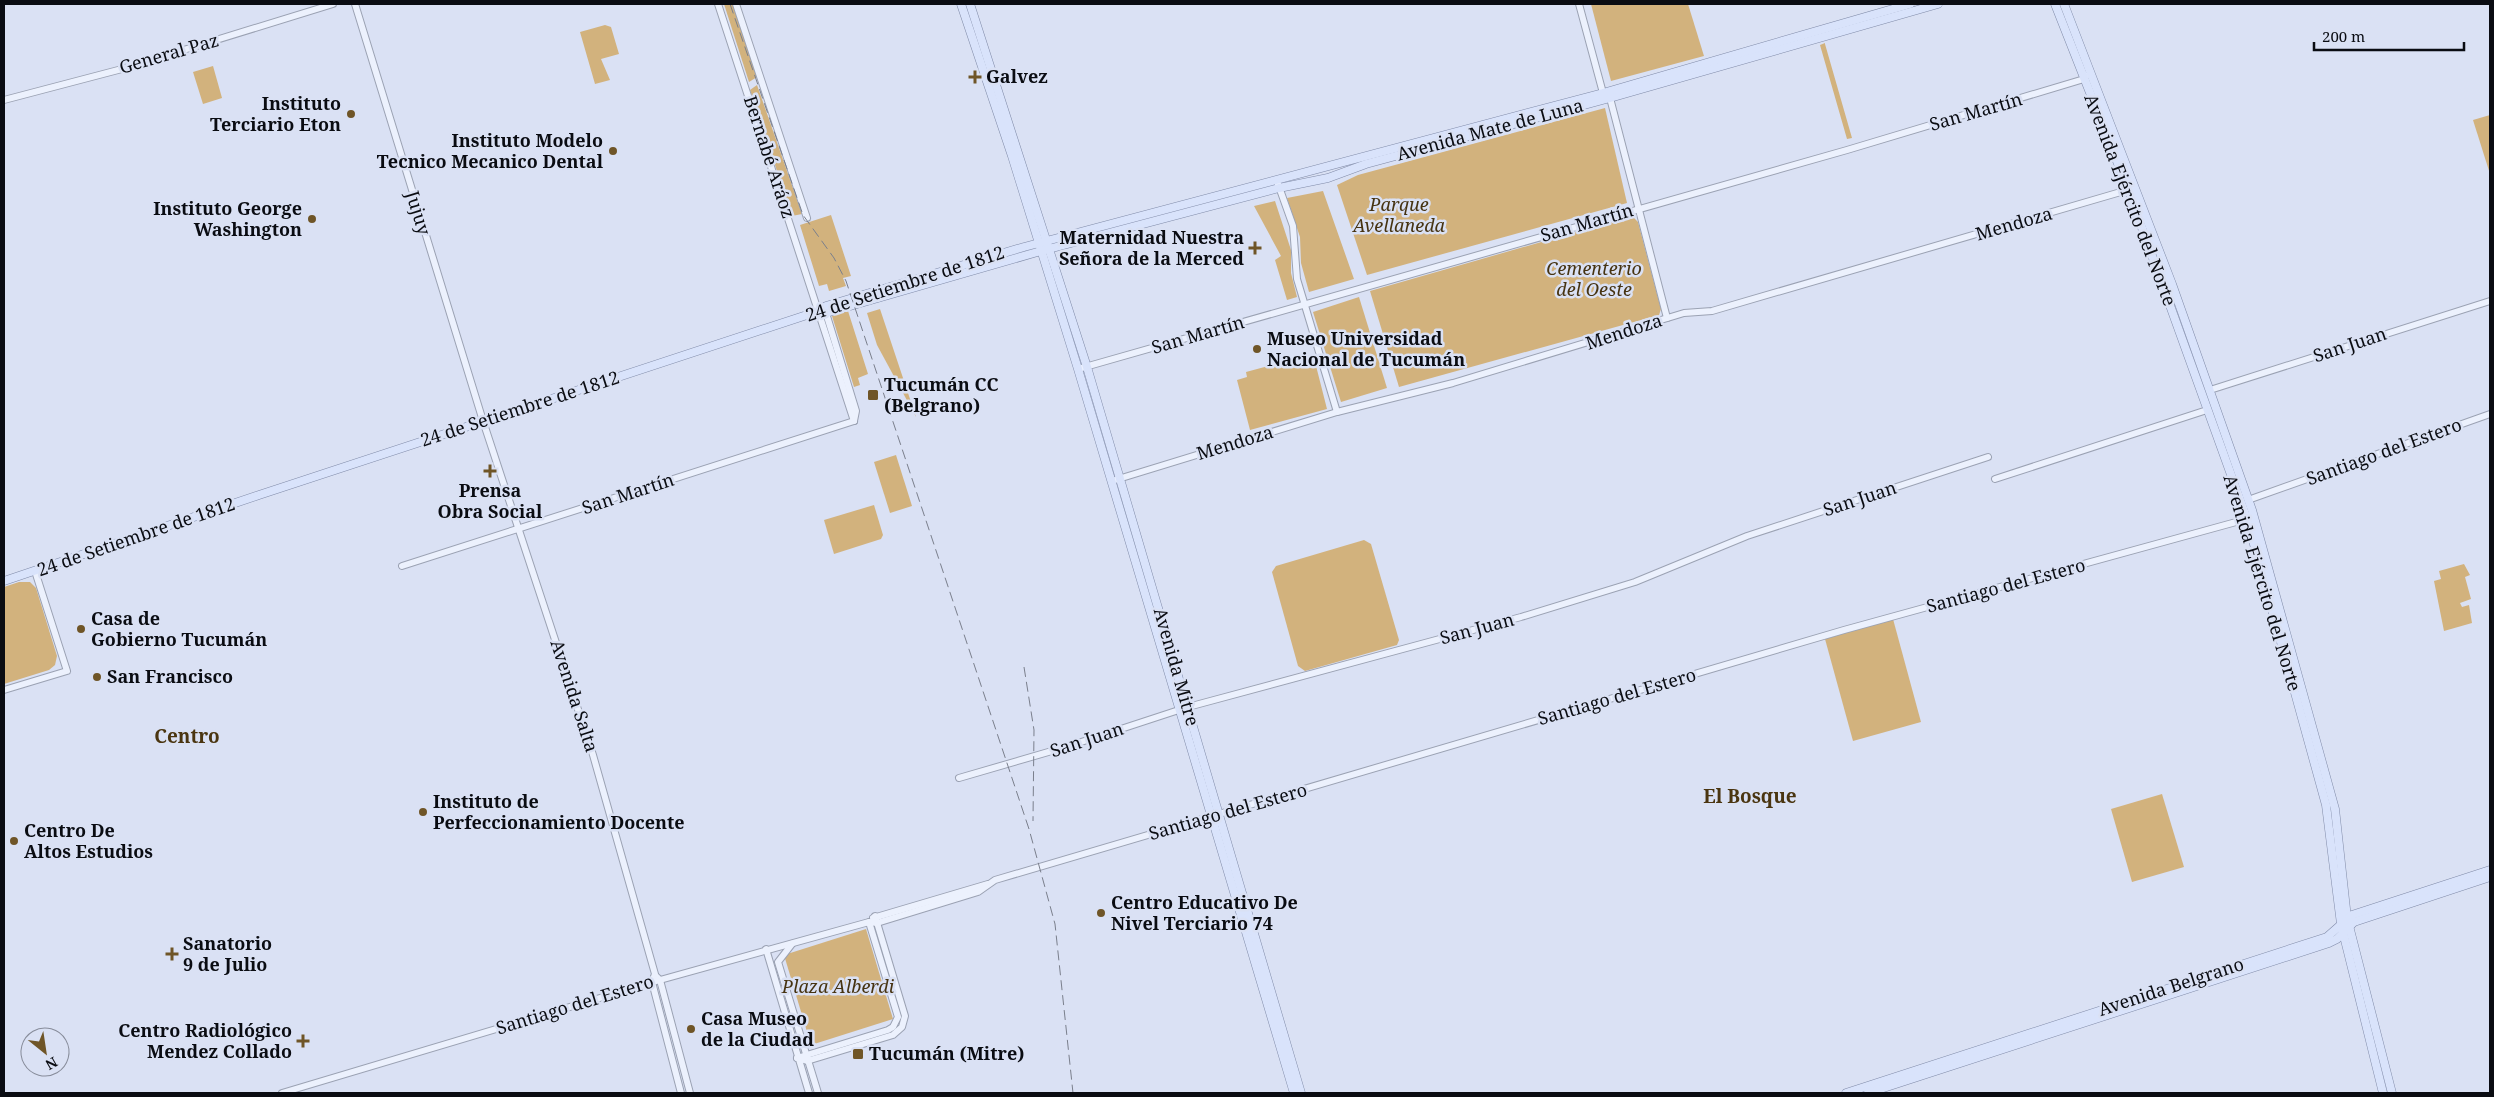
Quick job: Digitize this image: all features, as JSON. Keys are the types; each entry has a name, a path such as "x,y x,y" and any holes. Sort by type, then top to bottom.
{"main road":[{"name":"Avenida Mitre","path":"961,4 1115,480 1302,1093"},
{"name":"Avenida Mitre","path":"970,4 1086,366 1115,480"},
{"name":"Avenida Mate de Luna","path":"1040,247 1073,243 1910,4"},
{"name":"Avenida Mate de Luna","path":"1048,245 1064,237 1278,184 1328,178 1366,164 1610,98 1938,4"},
{"name":"Avenida Ejército del Norte","path":"2054,4 2128,189 2247,519 2326,805 2342,928 2383,1093"},
{"name":"Avenida Ejército del Norte","path":"2064,4 2137,192 2210,390 2248,500 2336,809 2348,922 2360,976 2392,1093"},
{"path":"1042,226 1049,236 1064,237"},
{"path":"1035,231 1032,240 1024,251 1036,258 1046,269"},
{"path":"1055,267 1056,253 1073,243"},
{"name":"24 de Setiembre de 1812","path":"4,582 483,421 823,312 826,306 1040,247"},
{"name":"Avenida Mitre","path":"1216,816 1294,1093"},
{"name":"Avenida Belgrano","path":"1868,1093 2329,943 2348,922 2362,912 2490,870"},
{"name":"Avenida Belgrano","path":"2348,922 2490,877"},
{"path":"2345,901 2355,910 2362,912"},
{"name":"Avenida Belgrano","path":"1846,1093 2327,936 2342,928"},
{"path":"2329,943 2343,946 2349,955"}],"street":[{"name":"General Paz","path":"4,100 122,68 334,4"},
{"name":"Jujuy","path":"355,4 483,421"},
{"name":"Bernabé Aráoz","path":"718,4 823,312 854,421"},
{"name":"Bernabé Aráoz","path":"736,4 807,218"},
{"path":"1579,4 1603,92 1610,98 1667,318"},
{"path":"2084,79 2090,70"},
{"name":"San Martín","path":"1078,369 1847,150 2084,79"},
{"path":"1278,184 1293,226 1295,268 1304,304 1337,412"},
{"path":"2128,189 2137,192"},
{"name":"Mendoza","path":"1115,480 1337,412 1453,382 1688,312 1712,311 2128,189"},
{"name":"San Juan","path":"2210,390 2490,301"},
{"path":"1995,478 2207,410"},
{"name":"Santiago del Estero","path":"2248,500 2490,414"},
{"name":"Avenida Salta","path":"483,421 593,755 628,874 654,974 652,982 681,1093"},
{"name":"San Martín","path":"402,566 854,421"},
{"name":"San Juan","path":"959,778 1070,746 1184,708 1520,617 1635,582 1747,536 1988,458"},
{"name":"Santiago del Estero","path":"282,1093 766,949 978,892 989,884 1844,630 2247,519"},
{"path":"4,690 67,670 35,571"},
{"path":"797,1058 806,1058 888,1030 900,1024 874,920"},
{"path":"793,943 778,962 818,1093"},
{"path":"766,949 809,1093"},
{"path":"654,974 660,980 690,1093"}],"green space":[{"path":"724,4 733,4 757,77 749,82"},
{"path":"1591,4 1688,4 1704,56 1611,81"},
{"path":"605,25 611,27 619,54 601,59 610,80 595,84 580,32"},
{"path":"1825,43 1852,138 1847,139 1820,45"},
{"path":"213,66 222,98 203,104 193,72"},
{"path":"757,85 802,214 792,216 750,90"},
{"name":"Parque Avellaneda","path":"1605,108 1627,203 1367,275 1337,185 1358,175"},
{"path":"2490,115 2490,174 2473,120"},
{"path":"1323,191 1354,279 1309,292 1301,263 1300,237 1287,198"},
{"path":"1275,201 1291,250 1291,273 1297,297 1287,300 1275,260 1281,256 1254,206"},
{"path":"831,215 851,276 843,278 846,286 829,291 827,284 819,286 800,225"},
{"name":"Cementerio del Oeste","path":"1632,216 1638,222 1661,309 1659,315 1399,387 1370,291"},
{"path":"1359,297 1387,388 1341,402 1313,312"},
{"path":"880,309 916,417 877,345 867,313"},
{"path":"848,311 868,374 858,378 860,385 854,387 832,316"},
{"path":"1313,354 1327,409 1250,430 1237,380 1247,377 1246,372"},
{"path":"896,455 912,506 890,513 874,462"},
{"path":"874,505 883,535 881,539 834,554 824,520"},
{"path":"1364,540 1371,544 1399,640 1397,645 1305,671 1298,666 1272,572 1276,566"},
{"path":"2464,564 2470,575 2465,577 2471,599 2460,603 2462,607 2469,605 2472,623 2444,631 2434,581 2441,579 2439,571"},
{"path":"19,582 30,582 36,588 57,656 55,665 49,670 4,684 4,587"},
{"path":"1893,619 1921,722 1853,741 1825,639"},
{"path":"2162,794 2184,867 2132,882 2111,809"},
{"name":"Plaza Alberdi","path":"866,929 893,1019 811,1045 784,955"}],"railway":[{"path":"730,4 803,215 834,258 846,281 1029,829 1055,924 1073,1093"},
{"path":"1024,667 1034,730 1033,821"}],"place":[{"name":"Galvez","path":"975,77"},
{"name":"Instituto Terciario Eton","path":"351,114"},
{"name":"Instituto Modelo Tecnico Mecanico Dental","path":"613,151"},
{"name":"Instituto George Washington","path":"312,219"},
{"name":"Maternidad Nuestra Señora de la Merced","path":"1255,248"},
{"name":"Museo Universidad Nacional de Tucumán","path":"1257,349"},
{"name":"Tucumán CC (Belgrano)","path":"873,395"},
{"name":"Prensa Obra Social","path":"490,471"},
{"name":"Casa de Gobierno Tucumán","path":"81,629"},
{"name":"San Francisco","path":"97,677"},
{"name":"Instituto de Perfeccionamiento Docente","path":"423,812"},
{"name":"Centro De Altos Estudios","path":"14,841"},
{"name":"Centro Educativo De Nivel Terciario 74","path":"1101,913"},
{"name":"Sanatorio 9 de Julio","path":"172,954"},
{"name":"Casa Museo de la Ciudad","path":"691,1029"},
{"name":"Centro Radiológico Mendez Collado","path":"303,1041"},
{"name":"Tucumán (Mitre)","path":"858,1054"}],"district":[{"name":"Centro","path":"187,736"},
{"name":"El Bosque","path":"1750,796"}]}
